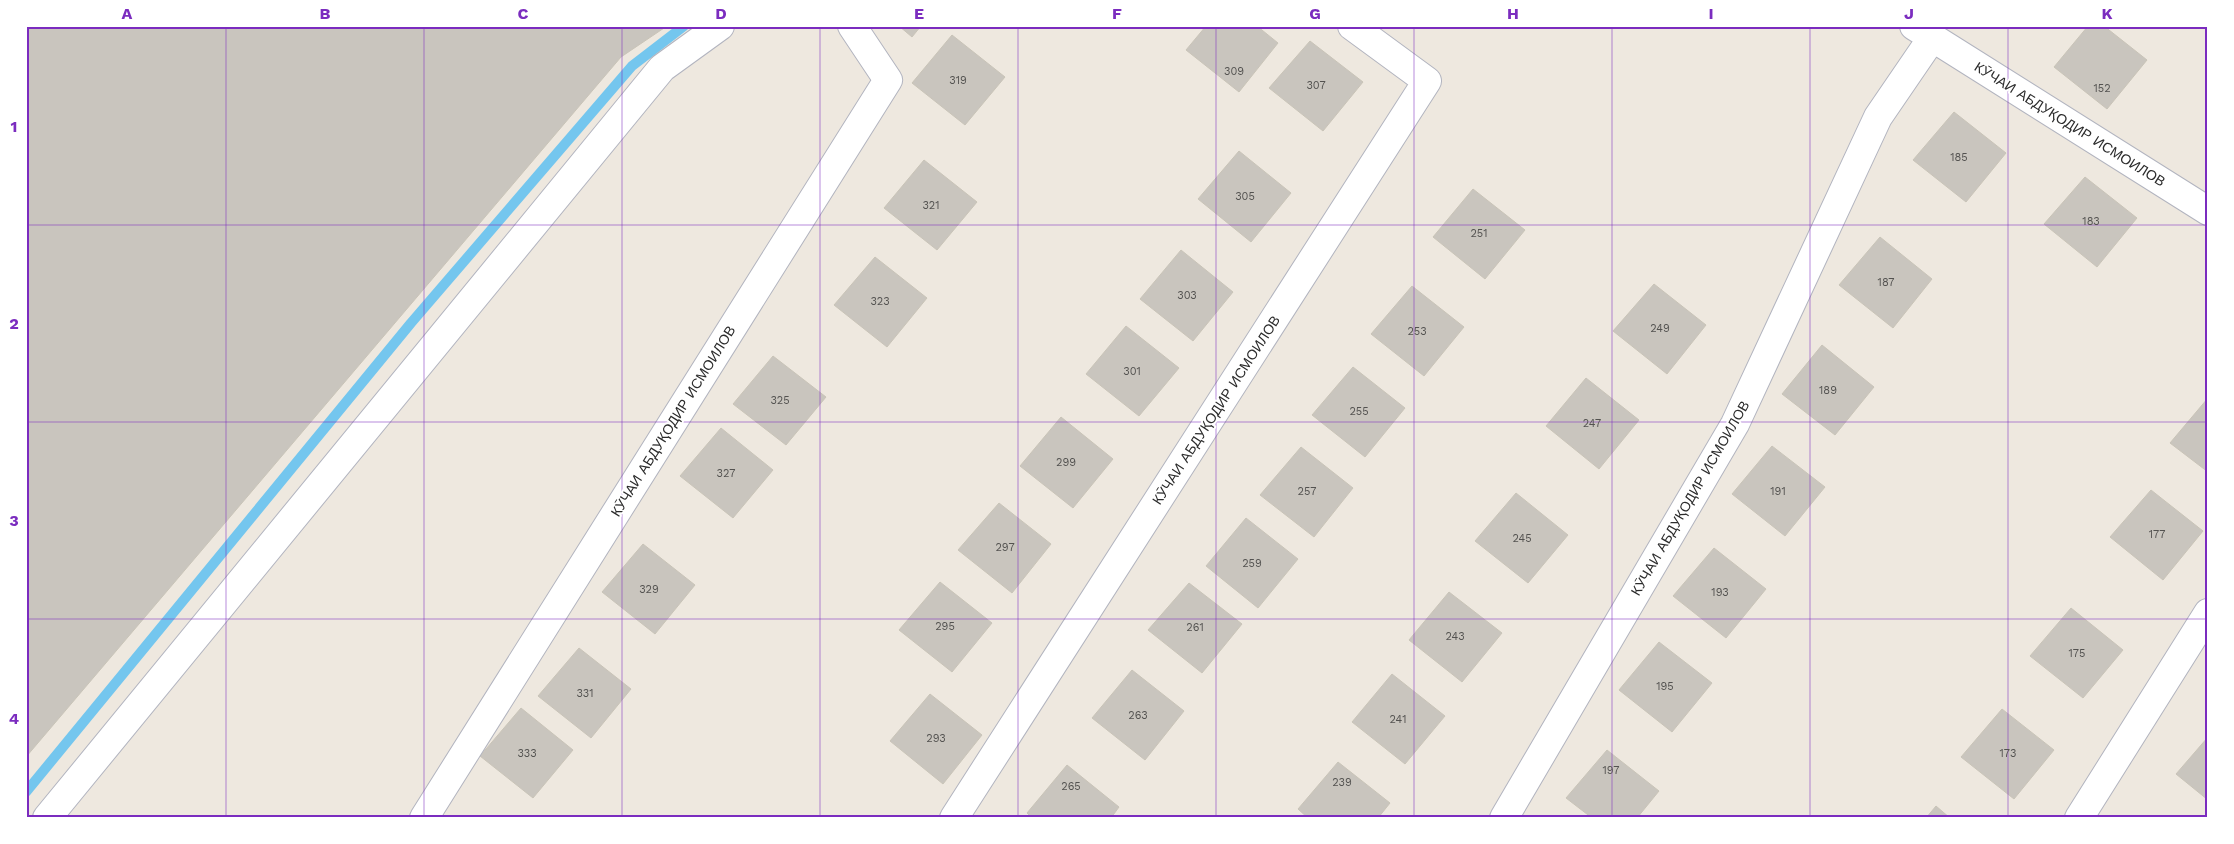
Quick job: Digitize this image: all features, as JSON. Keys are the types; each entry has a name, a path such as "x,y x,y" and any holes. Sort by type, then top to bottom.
{"street":[{"path":"48,818 662,68 720,26"},
{"name":"КӮЧАИ АБДУҚОДИР ИСМОИЛОВ","path":"424,818 888,80 852,26"},
{"name":"КӮЧАИ АБДУҚОДИР ИСМОИЛОВ","path":"954,818 1427,81 1352,26"},
{"name":"КӮЧАИ АБДУҚОДИР ИСМОИЛОВ","path":"1504,818 1735,424 1878,118 1923,32 2208,211"},
{"path":"2079,818 2208,613"}],"building":[{"path":"26,26 667,26 621,57 26,757"},
{"path":"899,26 921,26 912,37"},
{"path":"1206,26 1257,26 1278,43 1239,92 1186,50"},
{"path":"2088,26 2104,26 2147,60 2107,109 2054,67"},
{"path":"952,35 1005,77 965,125 912,83"},
{"path":"1310,41 1363,82 1323,131 1269,88"},
{"path":"1954,112 2006,153 1966,202 1913,160"},
{"path":"1239,151 1291,193 1251,242 1198,199"},
{"path":"924,160 977,202 937,250 884,208"},
{"path":"2085,177 2137,218 2097,267 2044,224"},
{"path":"1473,189 1525,230 1485,279 1433,237"},
{"path":"1880,237 1932,279 1893,328 1839,285"},
{"path":"1181,250 1233,292 1193,341 1140,299"},
{"path":"875,257 927,298 887,347 834,305"},
{"path":"1654,284 1706,325 1667,374 1613,331"},
{"path":"1412,286 1464,327 1424,376 1371,334"},
{"path":"1126,326 1179,368 1139,416 1086,374"},
{"path":"1822,345 1874,387 1835,435 1782,394"},
{"path":"773,356 826,397 786,445 733,404"},
{"path":"1353,367 1405,408 1365,457 1312,415"},
{"path":"1586,378 1639,420 1599,469 1546,426"},
{"path":"2208,398 2208,472 2170,443"},
{"path":"1061,417 1113,459 1073,508 1020,466"},
{"path":"721,428 773,470 733,518 680,476"},
{"path":"1772,446 1825,487 1785,536 1732,494"},
{"path":"1301,447 1353,488 1314,537 1260,495"},
{"path":"2151,490 2203,531 2163,580 2110,537"},
{"path":"1516,493 1568,535 1528,583 1475,541"},
{"path":"999,503 1051,544 1012,593 958,550"},
{"path":"1246,518 1298,559 1258,608 1206,566"},
{"path":"643,544 695,585 655,634 602,592"},
{"path":"1714,548 1766,589 1726,638 1673,596"},
{"path":"940,582 992,623 952,672 899,630"},
{"path":"1189,583 1242,624 1202,673 1148,630"},
{"path":"1449,592 1502,633 1462,682 1409,640"},
{"path":"2071,608 2123,650 2083,698 2030,656"},
{"path":"1659,642 1712,683 1672,732 1619,690"},
{"path":"579,648 631,689 591,738 538,696"},
{"path":"1132,670 1184,711 1145,760 1092,718"},
{"path":"1392,674 1445,716 1405,764 1352,722"},
{"path":"930,694 982,735 943,784 890,741"},
{"path":"521,708 573,750 533,798 480,756"},
{"path":"2002,709 2054,750 2014,799 1961,757"},
{"path":"2208,737 2208,800 2176,774"},
{"path":"1607,750 1659,791 1637,818 1592,818 1566,798"},
{"path":"1338,762 1390,803 1378,818 1308,818 1298,809"},
{"path":"1067,765 1119,807 1111,818 1032,818 1027,813"},
{"path":"1936,806 1950,818 1926,818"}],"waterway":[{"path":"26,792 411,323 632,66 684,26"}]}
